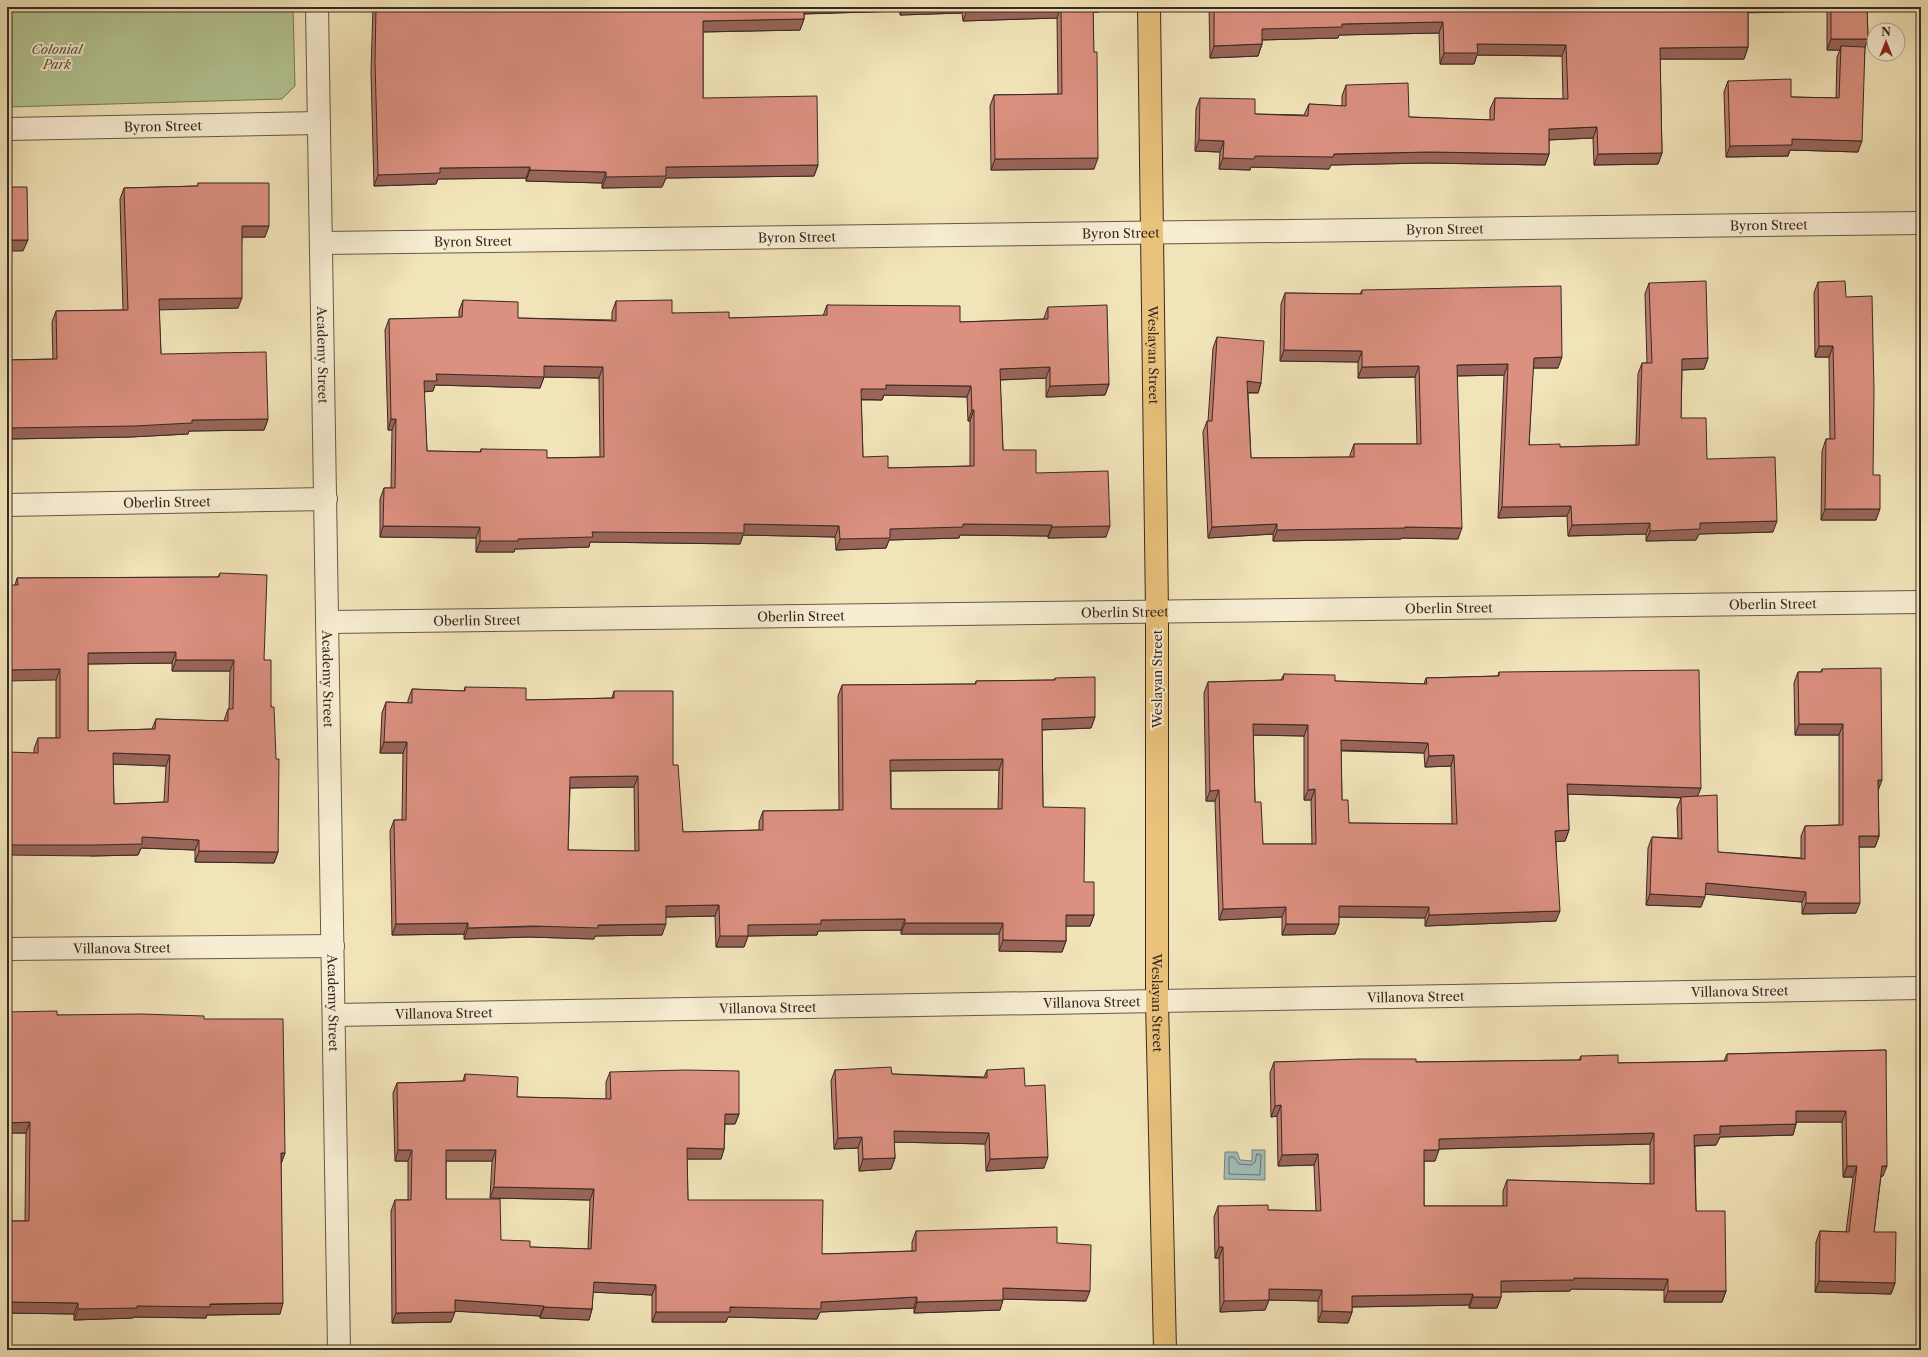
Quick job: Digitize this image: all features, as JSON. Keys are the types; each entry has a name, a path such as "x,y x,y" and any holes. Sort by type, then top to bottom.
{"main road":[{"name":"Weslayan Street","path":"1149,7 1158,612 1156,1002 1165,1350"}],"street":[{"name":"Academy Street","path":"317,7 339,1350"},
{"name":"Byron Street","path":"7,128 319,123"},
{"name":"Byron Street","path":"321,243 1921,222"},
{"name":"Oberlin Street","path":"7,505 326,499"},
{"name":"Oberlin Street","path":"328,622 1921,602"},
{"name":"Villanova Street","path":"7,949 333,946"},
{"name":"Villanova Street","path":"334,1015 1921,988"}],"green space":[{"name":"Colonial Park","path":"7,7 293,7 295,86 282,99 7,107"}],"water":[{"path":"1252,1150 1265,1150 1265,1180 1224,1179 1225,1152 1237,1152 1240,1160 1252,1161"}],"building":[{"path":"376,7 804,7 804,19 703,21 703,98 817,96 818,165 666,167 666,176 606,177 606,172 530,170 530,167 440,168 440,173 378,175 375,61"},
{"path":"966,7 1061,7 967,10"},
{"path":"1061,7 1093,7 1094,52 1097,52 1098,158 995,159 994,95 1062,94"},
{"path":"1214,7 1748,7 1748,47 1660,48 1662,153 1598,154 1597,127 1549,129 1549,154 1430,152 1334,154 1333,157 1255,156 1254,159 1223,158 1224,141 1199,140 1200,98 1255,99 1255,114 1308,116 1309,104 1346,106 1346,85 1408,83 1409,117 1494,120 1495,98 1568,99 1566,45 1477,44 1478,53 1444,53 1443,22 1342,24 1342,27 1262,29 1262,44 1214,46"},
{"path":"1831,7 1867,7 1866,39 1831,39"},
{"path":"1841,46 1865,47 1862,141 1792,139 1792,145 1730,146 1728,81 1791,79 1791,97 1839,98"},
{"path":"198,183 269,183 269,226 242,226 242,298 159,299 161,354 266,352 268,419 192,420 192,423 134,426 7,428 7,360 57,359 56,311 128,310 124,188 198,186"},
{"path":"7,187 27,187 28,240 7,240"},
{"path":"1706,281 1708,358 1682,359 1681,418 1706,418 1707,459 1775,457 1777,521 1700,523 1700,529 1650,531 1650,523 1572,525 1571,506 1502,507 1508,364 1457,365 1462,528 1405,527 1277,530 1277,524 1212,527 1207,421 1212,421 1217,337 1264,341 1261,383 1247,381 1251,458 1354,457 1354,444 1421,444 1419,366 1362,367 1362,351 1284,350 1285,293 1362,294 1362,290 1561,286 1562,357 1534,358 1529,445 1560,444 1560,447 1639,445 1642,363 1652,363 1649,283"},
{"path":"1845,281 1846,297 1872,296 1874,390 1873,475 1880,475 1880,509 1825,509 1826,439 1835,439 1833,346 1819,346 1818,282"},
{"path":"463,300 518,302 518,318 616,321 616,301 672,300 672,313 729,312 729,318 827,315 827,305 960,306 960,322 1048,319 1048,307 1107,305 1109,384 1050,386 1050,367 1000,369 1003,450 1036,450 1036,473 1108,471 1110,526 1052,527 1052,525 963,524 963,527 890,529 890,538 840,539 839,526 744,524 744,533 592,532 593,537 518,539 518,541 480,541 480,527 383,526 384,488 395,488 396,419 391,419 389,319 462,317","holes":["544,366 603,367 604,457 547,458 547,450 481,449 481,452 427,451 424,381 437,381 436,374 544,377","886,385 971,386 972,410 974,410 974,466 888,468 888,456 863,457 861,389 886,389"]},
{"path":"220,573 267,575 264,660 271,660 271,707 274,707 276,759 279,759 278,852 199,851 199,840 142,837 142,844 7,845 7,752 38,753 38,738 60,738 60,669 7,670 7,585 18,585 17,578 219,577","holes":["176,652 176,660 234,660 233,709 228,709 228,721 156,719 155,729 88,731 88,653","113,753 170,755 168,802 114,804"]},
{"path":"1881,668 1882,780 1878,780 1879,836 1859,836 1860,903 1806,903 1806,892 1706,883 1705,897 1650,894 1652,837 1682,839 1681,797 1717,795 1718,852 1805,859 1805,826 1843,825 1843,724 1799,724 1798,672 1822,672 1822,669"},
{"path":"1699,670 1701,788 1567,784 1569,830 1555,831 1560,911 1429,915 1429,907 1339,906 1339,924 1286,924 1286,907 1223,909 1219,790 1210,791 1208,682 1283,680 1284,674 1335,675 1335,681 1427,684 1426,678 1499,676 1499,672","holes":["1253,724 1308,725 1308,790 1315,789 1316,844 1263,844 1261,802 1255,802","1341,740 1428,743 1429,756 1454,755 1457,824 1349,823 1348,800 1342,800"]},
{"path":"1095,677 1095,717 1042,719 1043,807 1085,808 1084,882 1094,882 1094,915 1066,915 1066,941 1003,940 1003,923 905,923 905,919 821,920 821,924 748,925 748,936 720,936 719,905 666,906 666,924 598,925 598,928 533,926 468,928 468,923 396,924 394,820 406,820 407,742 384,742 386,702 412,703 412,689 465,691 465,687 526,688 526,700 614,698 614,691 673,691 673,765 678,765 683,832 763,830 763,811 843,810 842,685 976,684 976,681 1055,680 1055,678","holes":["1003,759 1002,809 891,809 890,760","638,776 639,851 568,850 570,777"]},
{"path":"57,1011 57,1015 141,1014 204,1016 204,1019 283,1019 285,1153 281,1153 283,1303 210,1304 210,1307 137,1306 137,1308 78,1309 78,1303 7,1302 7,1221 29,1221 30,1122 7,1123 7,1012"},
{"path":"1886,1050 1887,1166 1882,1166 1874,1232 1896,1232 1895,1283 1819,1281 1820,1231 1849,1232 1857,1166 1847,1166 1846,1111 1796,1111 1796,1124 1720,1126 1720,1134 1694,1135 1696,1211 1725,1211 1726,1291 1668,1291 1668,1279 1574,1278 1574,1280 1501,1281 1501,1297 1473,1297 1473,1294 1352,1296 1352,1312 1322,1311 1322,1290 1269,1289 1269,1300 1224,1301 1223,1247 1219,1247 1218,1206 1268,1205 1268,1210 1321,1211 1318,1154 1282,1155 1281,1105 1275,1106 1274,1062 1359,1059 1416,1059 1416,1062 1581,1060 1581,1056 1618,1055 1618,1063 1727,1061 1727,1054","holes":["1654,1133 1654,1184 1507,1180 1507,1206 1424,1206 1424,1150 1439,1150 1439,1139"]},
{"path":"891,1067 892,1074 987,1078 987,1070 1024,1068 1025,1086 1045,1085 1048,1157 990,1159 989,1133 894,1131 895,1158 863,1159 862,1137 838,1138 835,1070"},
{"path":"685,1070 739,1071 739,1114 725,1114 724,1149 687,1148 688,1200 823,1200 822,1254 916,1251 916,1231 1057,1227 1057,1243 1091,1245 1090,1291 1003,1288 1003,1300 917,1302 917,1297 821,1302 821,1309 730,1307 730,1312 656,1312 656,1285 594,1282 592,1309 455,1300 455,1312 396,1313 395,1200 411,1200 412,1150 398,1150 397,1083 465,1081 465,1074 518,1077 517,1097 611,1099 610,1072","holes":["446,1150 496,1150 494,1187 594,1189 591,1249 530,1247 530,1241 501,1240 500,1199 446,1199"]}]}
